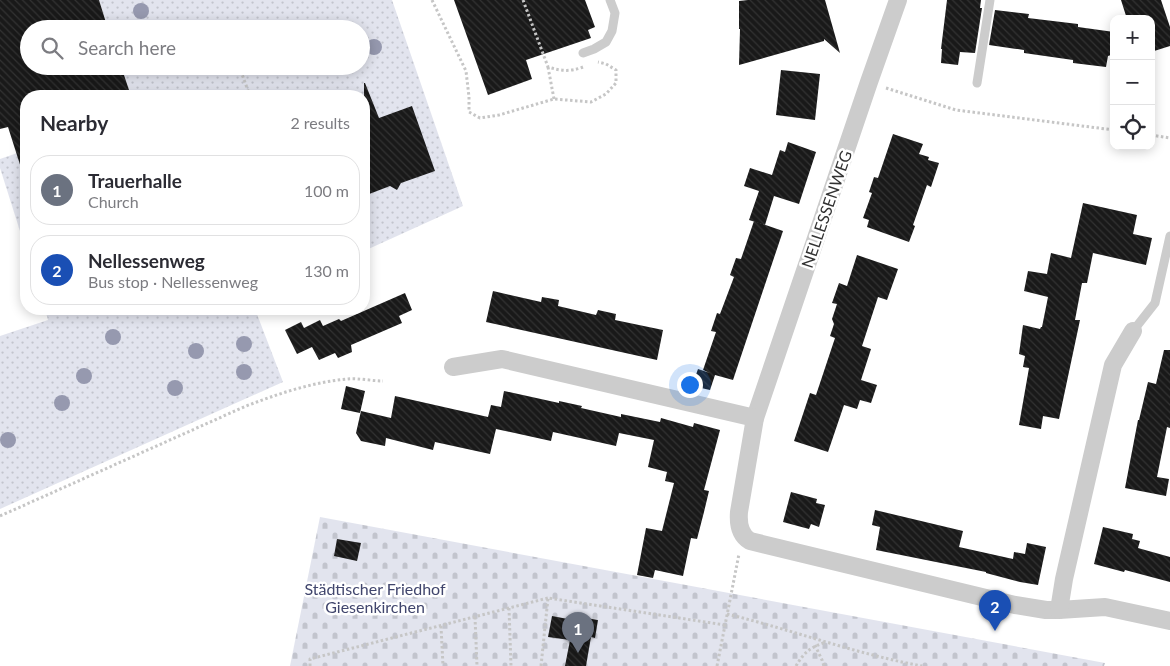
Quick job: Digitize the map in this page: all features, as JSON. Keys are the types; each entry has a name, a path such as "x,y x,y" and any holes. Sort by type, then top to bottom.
{"street":[{"name":"NELLESSENWEG","path":"743,534 738,523 738,512 755,418 898,0"},
{"path":"1059,610 1064,578 1113,366 1133,331"},
{"path":"453,367 502,359 755,418"},
{"path":"743,534 750,541 1006,603 1038,609 1059,610 1105,607 1170,621"}],"lane":[{"path":"583,53 606,42 612,31 615,13 610,0"},
{"path":"977,83 990,0"},
{"path":"1133,331 1155,303 1170,236"}],"path":[{"path":"432,0 466,71 469,97 468,112 480,118 499,115 554,99 591,102 606,94 616,83 616,70 606,64 597,62 594,49"},
{"path":"523,0 548,67 554,99"},
{"path":"548,67 560,71 572,71 589,65"},
{"path":"242,75 248,90"},
{"path":"869,82 956,110 1110,129"},
{"path":"1155,136 1170,138"},
{"path":"0,516 246,406 278,394 349,379 383,381"},
{"path":"717,666 743,534"},
{"path":"310,666 310,659 548,598 725,625"},
{"path":"542,666 548,598"},
{"path":"509,608 511,666"},
{"path":"727,614 857,651 922,666"},
{"path":"475,617 477,666"},
{"path":"441,626 443,666"},
{"path":"796,666 802,655 815,646 827,642"},
{"path":"815,646 824,666"}],"green space":[{"path":"99,0 392,0 463,206 370,248 370,90 129,90 124,75 370,75 370,20 105,20"},
{"path":"20,152 20,231 0,168 0,159"},
{"path":"47,315 257,315 283,382 0,509 0,336 48,320"},
{"name":"Städtischer Friedhof Giesenkirchen","path":"320,517 1105,663 1104,666 290,666"}],"building":[{"path":"0,0 99,0 105,20 20,20 20,75 124,75 129,90 20,90 20,165 8,127 0,129"},
{"path":"454,0 585,0 595,27 588,30 591,38 526,60 532,79 488,95"},
{"path":"825,0 840,53 824,39 824,41 739,65 739,1"},
{"path":"947,0 981,0 980,8 982,8 975,53 960,52 958,65 941,63"},
{"path":"1121,0 1161,0 1170,27 1170,46 1155,51 1155,15 1126,15"},
{"path":"995,10 1029,14 1028,18 1078,24 1078,27 1110,31 1110,55 1108,56 1106,67 1073,63 1073,60 1024,53 1024,50 989,45"},
{"path":"781,70 820,74 815,120 776,115"},
{"path":"364,83 365,83 368,90 364,90"},
{"path":"370,96 379,118 412,106 435,171 401,183 397,190 390,186 370,194"},
{"path":"893,134 923,144 919,154 929,157 928,160 939,163 931,187 927,185 909,242 867,227 869,220 863,218 872,193 869,192 874,177 878,178"},
{"path":"788,142 816,152 799,204 774,196 765,225 749,220 759,191 744,186 750,168 772,175 780,150 785,152"},
{"path":"1083,203 1137,215 1133,234 1152,238 1146,265 1093,253 1087,283 1082,283 1075,320 1080,320 1059,419 1043,416 1041,429 1019,425 1029,368 1023,367 1025,356 1019,354 1023,325 1040,329 1042,327 1048,297 1024,291 1028,271 1047,274 1051,253 1071,258"},
{"path":"754,221 783,231 733,380 715,375 710,390 692,386 698,369 710,373 703,370 716,332 711,331 717,313 720,314 734,277 730,275 736,258 741,259"},
{"path":"857,255 898,269 887,300 878,297 862,346 871,349 861,380 877,385 871,403 860,400 857,409 844,405 828,452 794,441 810,393 816,395 835,338 830,336 834,324 832,319 837,304 832,303 839,283 847,286"},
{"path":"493,291 541,302 542,297 559,300 558,306 596,315 598,310 616,314 615,320 663,330 657,360 486,322"},
{"path":"405,293 412,310 399,316 402,323 351,345 352,352 338,358 335,353 319,360 312,347 297,354 285,330 301,322 304,328 320,320 323,326 355,315 370,315 370,308"},
{"path":"1164,350 1170,350 1170,428 1167,427 1157,477 1169,479 1166,496 1125,488 1138,420 1148,382 1156,384"},
{"path":"346,386 365,391 360,413 341,409"},
{"path":"504,391 582,406 581,408 621,417 621,414 660,422 661,418 693,427 694,423 720,430 704,490 709,491 704,512 697,539 691,538 683,576 655,570 653,578 637,575 646,528 662,531 674,483 665,481 667,472 648,467 654,440 619,433 616,446 553,432 551,441 496,429 490,454 435,442 433,450 386,438 385,446 361,441 356,433 361,411 391,418 395,396 488,417 491,405 501,407"},
{"path":"791,492 817,499 816,503 825,505 819,527 811,524 809,529 783,522"},
{"path":"875,510 963,531 959,547 1013,559 1014,552 1025,554 1027,543 1046,547 1038,585 986,572 876,550 880,527 872,525"},
{"path":"1103,527 1133,534 1132,539 1140,541 1138,548 1170,557 1170,582 1094,564"},
{"path":"337,539 361,543 357,561 334,556"},
{"path":"552,616 573,620 574,616 598,620 595,638 591,637 586,666 565,666 570,640 548,637"}],"place":[{"name":"Nellessenweg","path":"995,631"},
{"name":"Trauerhalle","path":"578,653"}]}
